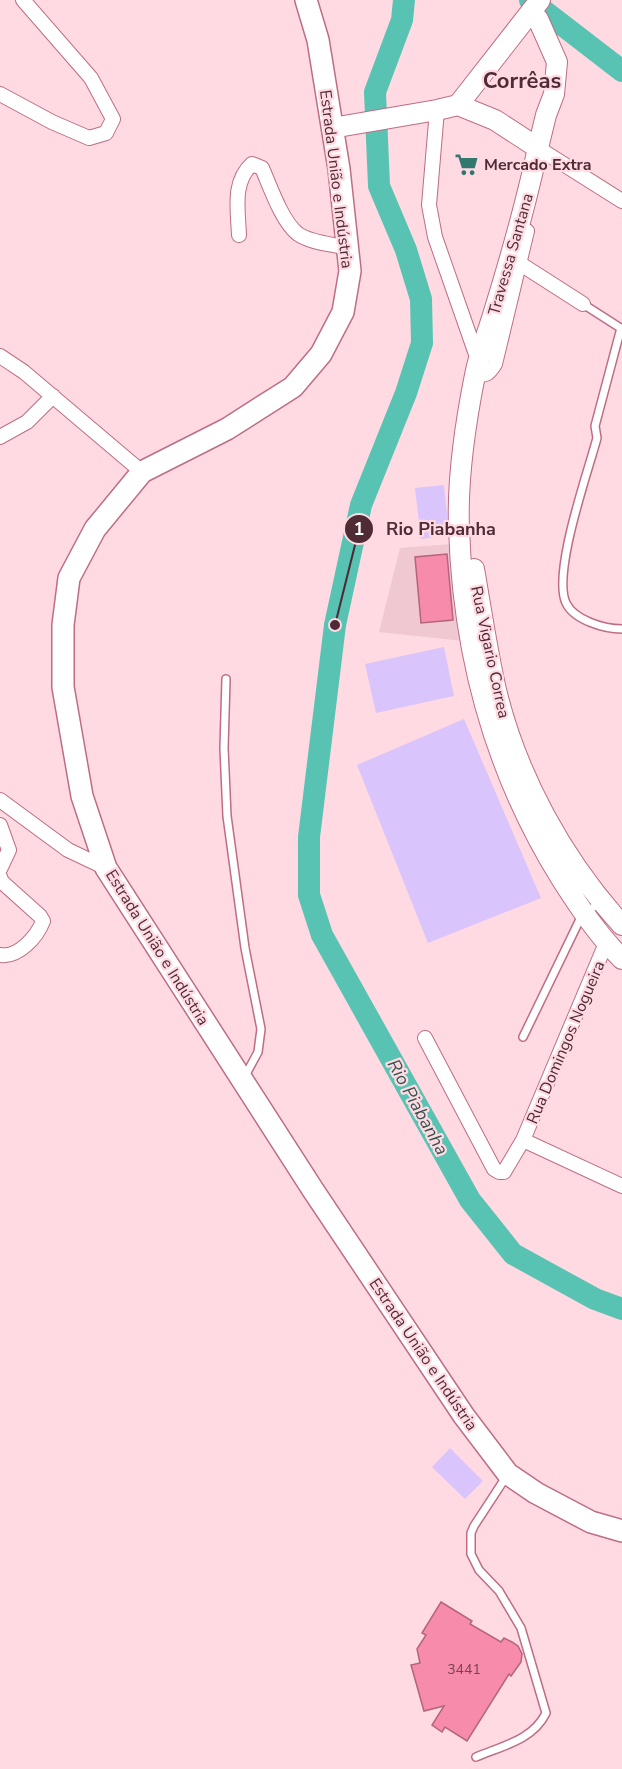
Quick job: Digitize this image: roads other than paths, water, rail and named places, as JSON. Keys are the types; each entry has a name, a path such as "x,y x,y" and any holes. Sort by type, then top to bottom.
{"main road":[{"name":"Estrada União e Indústria","path":"306,0 318,40 348,248 350,271 343,312 321,354 292,387 227,429 142,472 95,529 69,578 63,625 63,687 82,796 106,868 314,1190 464,1416 508,1474 536,1493 591,1522 622,1531"}],"street":[{"path":"0,94 52,122 89,138 106,133 113,118 91,78 23,0"},
{"path":"458,105 536,11 552,0"},
{"name":"Travessa Santana","path":"477,367 541,151 546,115 554,94 558,62 536,11"},
{"path":"332,128 458,105 495,120 622,201"},
{"name":"Rua Vigario Correa","path":"427,112 429,205 435,237 463,314 477,367 464,444 459,493 461,559 473,660 538,804 566,852 622,925"},
{"path":"477,367 484,376 495,364 519,263 541,151"},
{"path":"239,235 238,186 244,171 252,164 256,164 262,168 286,219 297,233 348,248"},
{"path":"519,263 584,304"},
{"path":"463,314 468,320 479,324 494,315"},
{"path":"0,356 24,372 142,472"},
{"path":"0,437 27,422 53,396"},
{"name":"Rua Vigario Correa","path":"488,689 499,753 542,848 583,913 606,943 622,959"},
{"path":"0,800 68,850 106,868"},
{"path":"0,825 9,850 0,869"},
{"path":"0,877 2,882 43,921 39,930 18,952 8,956 0,955"},
{"name":"Rua Domingos Nogueira","path":"424,1038 494,1169 504,1172 523,1140 606,943"},
{"path":"523,1140 622,1186"}],"lane":[{"path":"584,304 622,328 595,426 597,438 563,559 562,591 566,604 576,616 594,623 622,629"},
{"path":"226,679 224,748 228,816 245,948 261,1029 258,1052 243,1080"},
{"path":"523,1037 583,913 603,901"},
{"path":"476,1757 528,1735 540,1725 546,1713 521,1628 499,1591 479,1569 471,1554 471,1533 508,1474"}],"waterway":[{"name":"Rio Piabanha","path":"404,0 402,20 375,92 379,186 406,250 421,299 422,343 406,393 361,505 335,625 309,837 309,895 322,935 470,1200 513,1254 595,1299 622,1309"},
{"path":"530,0 622,71"}],"place":[{"name":"Mercado Extra","path":"466,164"},
{"name":"Rio Piabanha","path":"335,625"}],"district":[{"name":"Corrêas","path":"522,80"}]}
